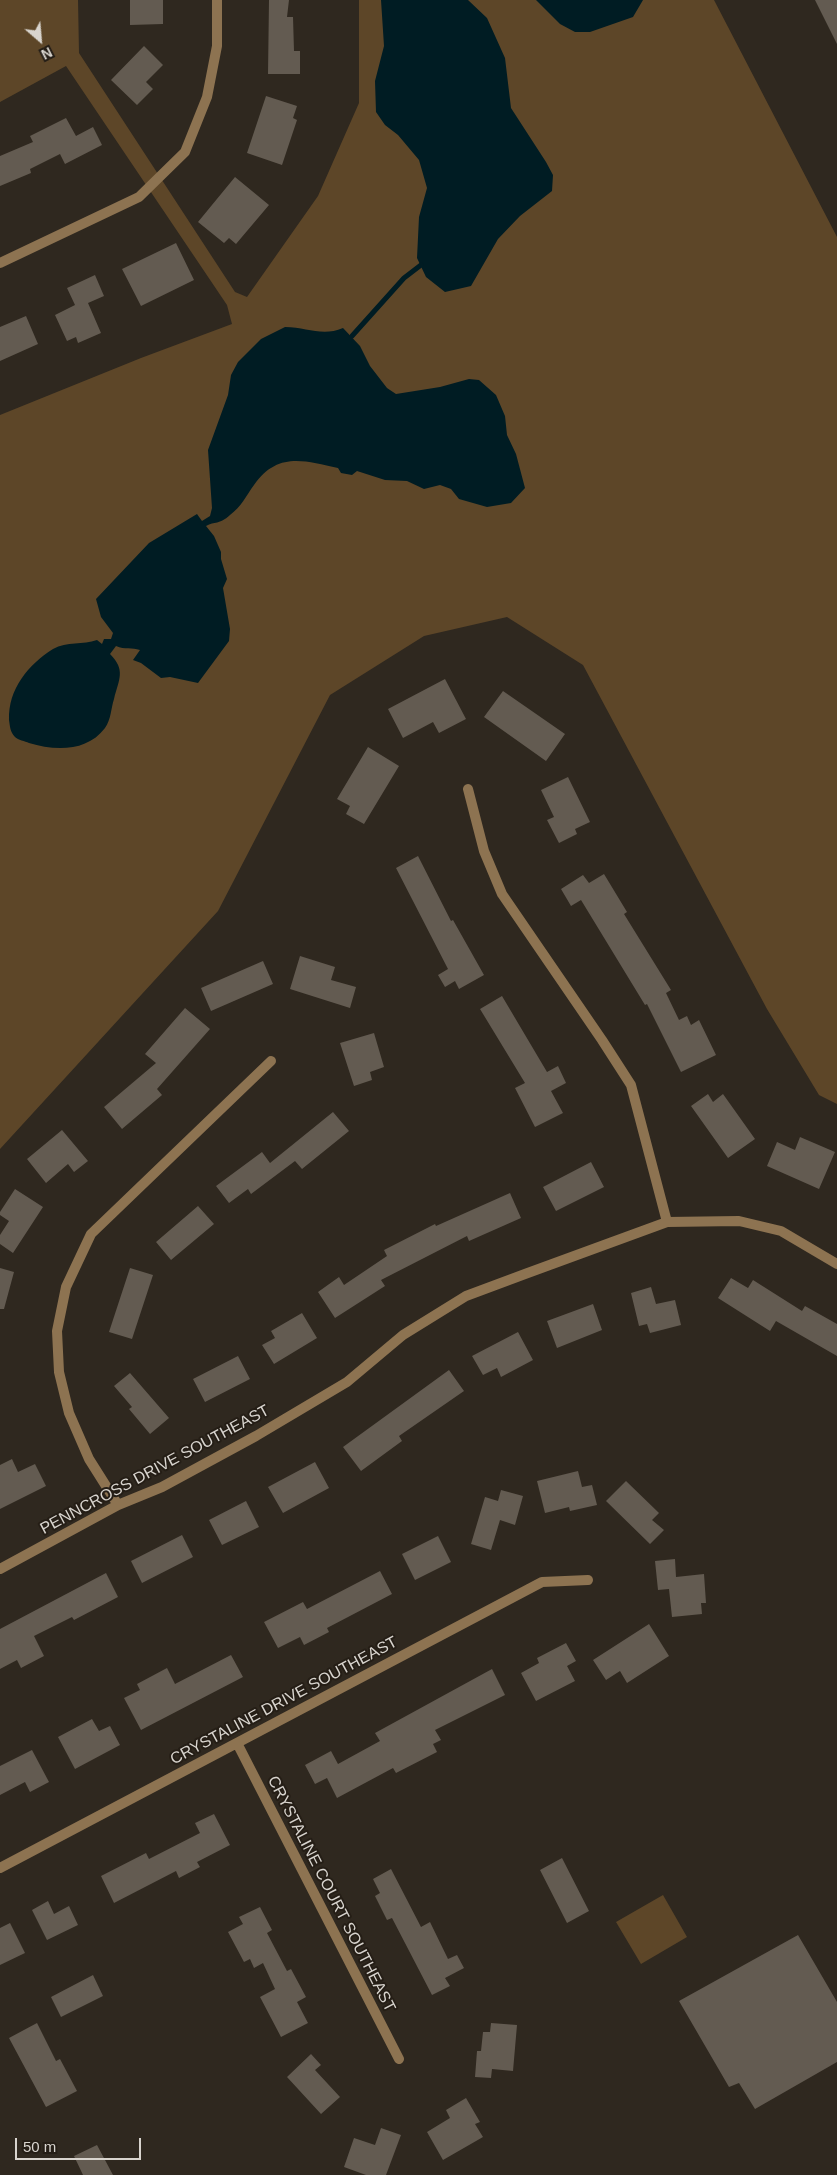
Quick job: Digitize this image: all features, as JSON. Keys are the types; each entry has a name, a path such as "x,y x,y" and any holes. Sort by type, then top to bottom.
{"street":[{"path":"0,263 139,197 185,152 207,97 217,46 217,0"},
{"path":"468,789 484,851 502,894 631,1085 667,1222"},
{"path":"118,1505 88,1459 69,1413 59,1372 57,1331 66,1287 91,1234 271,1060"},
{"name":"PENNCROSS DRIVE SOUTHEAST","path":"0,1569 118,1505 170,1483 347,1382 404,1335 466,1296 667,1222 739,1221 781,1231 837,1264"},
{"name":"CRYSTALINE DRIVE SOUTHEAST","path":"0,1868 542,1582 588,1580"},
{"name":"CRYSTALINE COURT SOUTHEAST","path":"237,1743 399,2059"}],"shaded area":[{"path":"0,0 78,0 79,53 235,292 247,297 318,196 359,103 359,0 714,0 837,237 837,1104 819,1095 767,1009 583,665 507,617 424,636 330,695 218,911 0,1149 0,415 141,358 232,324 227,305 66,66 0,102"},
{"path":"663,1895 687,1937 641,1964 616,1922"}],"water":[{"path":"381,0 468,0 487,18 505,58 511,108 553,175 552,191 520,216 498,239 471,286 445,292 426,277 417,258 419,217 427,188 419,160 398,135 385,125 376,112 375,81 384,46"},
{"path":"536,0 643,0 633,17 590,32 575,32 560,24"},
{"path":"285,327 321,332 335,331 343,328 360,346 370,366 387,388 396,394 440,387 469,379 479,380 496,395 505,416 507,435 516,454 525,488 511,503 487,507 459,499 451,489 440,485 424,489 407,481 385,480 357,471 352,475 341,473 338,468 302,461 281,463 272,467 263,474 234,512 220,522 206,526 214,536 221,552 221,559 227,579 223,588 230,629 229,641 198,683 170,677 161,678 141,663 133,660 140,650 116,646 110,654 120,670 119,680 109,721 98,736 89,742 70,748 39,746 16,738 10,729 10,709 16,688 28,670 44,655 58,647 97,640 102,644 104,639 111,639 113,633 101,617 96,599 149,543 197,514 202,521 210,516 212,508 208,450 228,395 231,375 238,362 261,339"}],"building":[{"path":"130,0 163,0 163,24 130,25"},
{"path":"269,0 289,0 287,17 293,17 294,51 300,51 300,74 268,74"},
{"path":"815,0 837,0 837,44"},
{"path":"144,46 163,65 146,82 153,89 137,105 111,80"},
{"path":"266,96 297,106 293,118 297,120 282,165 247,153"},
{"path":"66,118 76,136 93,127 102,145 65,164 60,154 30,169 31,173 0,186 0,156 33,142 30,136"},
{"path":"235,177 269,205 236,244 229,238 224,243 198,222"},
{"path":"176,243 194,280 141,306 122,269"},
{"path":"95,275 104,296 88,303 101,333 78,343 76,337 67,341 55,315 75,305 67,288"},
{"path":"26,316 38,344 0,361 0,327"},
{"path":"445,679 466,719 439,733 433,722 403,738 388,709"},
{"path":"503,691 565,734 546,761 484,717"},
{"path":"368,747 399,766 364,824 346,814 350,806 337,799"},
{"path":"568,777 590,822 575,829 577,834 559,843 547,820 554,817 541,790"},
{"path":"418,856 451,921 453,920 484,975 459,989 455,981 445,987 438,975 448,969 396,868"},
{"path":"604,874 627,912 624,914 671,990 666,993 679,1020 687,1016 691,1025 699,1020 716,1055 681,1072 647,1004 645,1005 581,900 571,906 561,889 583,875 589,883"},
{"path":"300,956 335,967 331,980 356,987 350,1008 290,989"},
{"path":"263,961 273,984 211,1011 201,988"},
{"path":"502,996 547,1072 558,1066 566,1083 551,1091 563,1113 535,1127 515,1088 525,1083 480,1009"},
{"path":"185,1008 210,1029 157,1089 162,1095 122,1129 104,1107 156,1063 145,1054"},
{"path":"374,1033 384,1067 370,1072 372,1080 354,1086 340,1043"},
{"path":"708,1094 713,1102 723,1094 755,1139 728,1158 691,1106"},
{"path":"333,1112 349,1131 302,1169 295,1161 251,1194 248,1189 229,1203 216,1186 262,1152 270,1163"},
{"path":"62,1130 88,1161 74,1172 68,1164 46,1183 27,1159"},
{"path":"800,1137 835,1152 819,1189 767,1166 777,1142 795,1150"},
{"path":"591,1162 604,1187 556,1211 543,1187"},
{"path":"15,1189 43,1207 13,1253 0,1244 0,1235 9,1221 0,1215 0,1212"},
{"path":"510,1193 521,1218 469,1241 467,1236 381,1280 385,1286 335,1318 318,1292 339,1277 344,1285 387,1256 384,1250 435,1224 436,1226"},
{"path":"198,1206 214,1224 171,1260 156,1242"},
{"path":"0,1268 14,1272 4,1309 0,1309"},
{"path":"130,1268 153,1275 132,1339 109,1332"},
{"path":"731,1278 748,1288 753,1280 802,1311 805,1306 837,1324 837,1356 776,1321 770,1331 718,1298"},
{"path":"651,1287 656,1304 675,1300 681,1325 650,1333 647,1324 639,1326 631,1293"},
{"path":"593,1304 602,1330 557,1348 547,1321"},
{"path":"302,1313 317,1338 274,1364 262,1345 275,1338 271,1331"},
{"path":"518,1332 533,1360 501,1377 497,1368 483,1375 472,1356"},
{"path":"238,1356 250,1379 205,1402 193,1379"},
{"path":"449,1370 464,1391 399,1436 402,1441 361,1471 343,1447"},
{"path":"130,1373 169,1418 150,1434 129,1409 132,1407 114,1386"},
{"path":"12,1459 18,1472 35,1464 46,1486 0,1509 0,1465"},
{"path":"315,1462 329,1488 283,1513 268,1487"},
{"path":"578,1471 582,1487 592,1485 597,1505 570,1511 569,1507 545,1513 537,1481"},
{"path":"626,1481 659,1513 652,1520 664,1530 650,1544 606,1501"},
{"path":"501,1490 523,1496 515,1525 500,1520 491,1550 471,1544 485,1497 498,1501"},
{"path":"246,1501 259,1527 222,1545 209,1520"},
{"path":"182,1535 193,1557 142,1583 131,1561"},
{"path":"438,1536 451,1562 415,1580 402,1554"},
{"path":"675,1559 676,1577 704,1574 706,1603 701,1603 702,1614 672,1617 669,1589 658,1590 655,1561"},
{"path":"380,1571 392,1594 327,1628 329,1632 304,1645 300,1637 278,1648 264,1622 303,1602 307,1609"},
{"path":"106,1573 118,1597 74,1620 72,1617 34,1636 44,1656 21,1668 17,1660 0,1669 0,1629"},
{"path":"649,1624 669,1656 627,1683 620,1671 606,1680 593,1660"},
{"path":"566,1643 576,1661 567,1666 575,1681 536,1701 521,1673 539,1663 537,1658"},
{"path":"231,1655 243,1677 141,1730 124,1698 140,1690 137,1684 167,1668 175,1684"},
{"path":"492,1669 505,1695 435,1730 441,1740 433,1744 437,1752 396,1773 393,1768 337,1798 327,1778 315,1784 305,1765 331,1751 338,1764 380,1741 375,1733"},
{"path":"92,1719 99,1731 110,1726 120,1745 75,1769 58,1737"},
{"path":"32,1750 49,1782 30,1792 25,1782 0,1795 0,1766"},
{"path":"214,1814 230,1845 197,1862 200,1867 179,1878 176,1871 114,1903 101,1876 146,1853 149,1859 200,1833 195,1823"},
{"path":"562,1858 589,1911 567,1923 540,1870"},
{"path":"391,1869 421,1927 430,1922 448,1959 457,1955 464,1968 445,1978 450,1986 432,1995 392,1918 387,1920 375,1896 380,1893 373,1879"},
{"path":"48,1901 54,1914 69,1906 78,1925 47,1940 32,1910"},
{"path":"260,1907 272,1930 267,1933 287,1971 291,1969 306,1997 297,2002 308,2023 281,2037 260,1997 275,1989 263,1963 254,1968 250,1959 244,1962 228,1932 243,1924 239,1917"},
{"path":"10,1923 25,1953 0,1965 0,1928"},
{"path":"798,1935 837,2002 837,2062 755,2109 739,2083 729,2087 679,2001"},
{"path":"93,1975 103,1996 61,2017 51,1997"},
{"path":"37,2023 56,2061 60,2059 77,2091 46,2107 9,2038"},
{"path":"491,2023 517,2025 513,2071 492,2069 491,2078 475,2077 477,2051 481,2051 483,2032 490,2032"},
{"path":"311,2054 321,2065 315,2070 340,2097 321,2114 287,2077"},
{"path":"466,2098 480,2122 475,2124 483,2137 443,2160 427,2132 450,2118 446,2110"},
{"path":"381,2128 401,2135 386,2175 366,2175 344,2167 354,2138 375,2145"},
{"path":"97,2145 113,2175 83,2175 74,2156"}],"waterway":[{"path":"352,336 404,278 421,265"}]}
